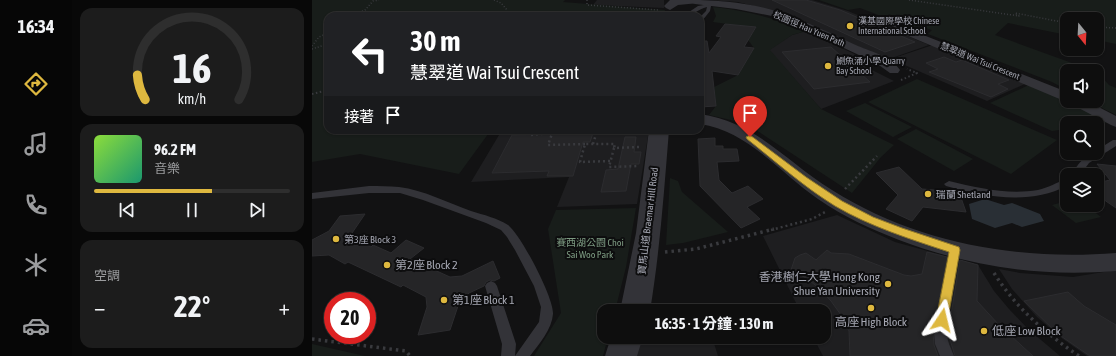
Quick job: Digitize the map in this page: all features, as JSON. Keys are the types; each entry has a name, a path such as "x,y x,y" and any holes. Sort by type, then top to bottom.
{"street":[{"path":"667,8 675,2 697,3"},
{"name":"校園徑 Hau Yuen Path","path":"697,3 726,4 761,11 791,20 880,60 894,70"},
{"name":"慧翠道 Wai Tsui Crescent","path":"893,26 1060,94"},
{"path":"911,33 924,29"},
{"path":"1089,108 1116,122"},
{"path":"704,120 718,122 744,133 838,204 870,220 912,237 955,250 984,256 1047,264 1073,265 1116,262"},
{"name":"寶馬山道 Braemar Hill Road","path":"636,304 644,266 649,233 658,134"},
{"path":"621,356 625,344"}],"lane":[{"path":"692,12 697,8 697,3"},
{"path":"697,3 706,10 702,12"},
{"path":"697,3 708,12 704,16"},
{"path":"1081,168 1086,161 1116,142"},
{"path":"949,184 1000,195 1028,195 1060,186"},
{"path":"312,196 372,190 399,190 493,222 508,231 541,287 548,303 547,317 541,331 522,356"},
{"path":"947,356 942,344 940,333 955,250"},
{"path":"491,286 509,344 508,356"}],"path":[{"path":"360,12 365,10 373,2 379,0"},
{"path":"494,0 500,3 507,10 507,12"},
{"path":"587,0 587,5 667,8"},
{"path":"909,0 971,8 1001,14 1019,16 1015,14 1028,15 1060,22"},
{"path":"1104,27 1116,28"},
{"path":"312,48 319,37 324,35"},
{"path":"312,48 324,45"},
{"path":"312,94 324,91"},
{"path":"553,134 548,145 615,144 609,167 643,166"},
{"path":"593,144 596,134"},
{"path":"585,144 580,162 610,161"},
{"path":"614,148 639,148 639,145"},
{"path":"844,190 877,156"},
{"path":"660,252 696,249 812,219 826,211"},
{"path":"991,268 997,279 1022,310 1045,331 1079,356"},
{"path":"312,339 406,351 410,356"}],"shaded area":[{"path":"597,0 664,0 664,8 593,5"},
{"name":"漢基國際學校 Chinese International School","path":"707,0 812,0 848,11 929,45 889,59 870,52 795,17 738,2"},
{"name":"鰂魚涌小學 Quarry Bay School","path":"806,31 871,62 872,70 894,81 821,109 769,50 792,35"},
{"path":"933,45 1027,83 987,101 891,59"},
{"path":"500,134 648,134 637,204 557,207 569,177 471,182"},
{"path":"985,199 1004,205 1012,203 1040,214 1044,221 1022,227 1012,223 995,228 972,219 969,204"},
{"name":"香港樹仁大學 Hong Kong Shue Yan University","path":"837,215 895,242 978,265 994,291 1009,309 1028,329 1060,356 823,356 817,344 831,344 831,304 797,304 763,236"},
{"path":"999,269 1020,273 1073,277 1116,270 1116,356 1087,356 1063,339 1037,317 1012,289"},
{"path":"632,344 714,344 718,356 629,356"}],"green space":[{"path":"312,0 565,0 563,2 665,10 665,12 324,12 324,134 488,134 459,174 360,154 312,162"},
{"path":"819,0 1116,0 1116,44 1104,41 1104,12 1060,12 1060,34 1008,23 995,35 1075,64 1060,64 1060,86 928,34 932,30 920,26 910,27 860,8 848,10"},
{"path":"713,7 761,16 783,22 806,31 792,35 770,50 821,109 894,145 881,157 852,193 753,128 735,121 709,115 716,106 714,87 738,75 754,48 748,40 756,28 713,22 716,16"},
{"path":"917,79 1057,140 1011,174 868,102"},
{"path":"1104,80 1109,85 1116,88 1116,115 1102,108 1104,108"},
{"path":"1031,84 1060,96 1060,108 1083,108 1099,116 1060,116 1060,130 1052,131 990,103"},
{"path":"865,103 912,127 893,137 846,111"},
{"path":"1104,119 1110,122 1104,123"},
{"path":"916,129 973,159 954,171 897,139"},
{"path":"670,178 678,181 682,192 728,232 683,243 666,245"},
{"path":"1060,203 1060,211 1052,205"},
{"name":"賽西湖公園 Choi Sai Woo Park","path":"636,208 626,267 617,304 597,304 597,344 606,344 603,356 534,356 561,313 548,229 556,210"},
{"path":"1061,212 1094,212 1101,217 1076,223"},
{"path":"312,344 365,356 312,356"}],"building":[{"path":"772,0 806,0 840,10 915,42 885,52"},
{"path":"725,24 756,27 744,47 754,48 738,75 712,71 716,106 704,107 704,41 707,41 709,53 721,37 716,36"},
{"path":"831,47 870,82 814,89 782,52"},
{"path":"944,57 956,62 962,60 1009,80 998,84 1008,89 991,97 929,72 938,69 926,63"},
{"path":"593,134 590,142 583,142 573,176 547,176 549,171 492,173 512,135"},
{"path":"625,137 636,137 634,152 641,152 639,164 631,164 626,191 601,192 606,170 618,169"},
{"path":"715,138 715,146 723,146 723,149 737,149 739,161 717,162 719,180 732,193 748,186 763,199 747,207 760,219 741,228 700,186 698,139"},
{"path":"1097,164 1116,166 1116,208 1104,200 1104,181 1110,180 1104,173 1104,168 1100,168"},
{"name":"瑞蘭 Shetland","path":"899,167 922,189 959,192 966,212 923,207 912,221 886,209 898,195 876,173"},
{"path":"365,214 350,236 371,247 373,245 391,253 406,240 424,248 410,259 450,277 462,276 493,261 500,278 494,281 490,280 486,282 484,286 469,293 459,303 450,330 418,335 427,307 426,297 403,285 401,287 348,262 345,264 329,255 312,256 312,240 329,231 340,216"},
{"name":"高座 High Block","path":"827,250 831,253 849,254 904,275 911,276 922,274 927,252 947,257 933,333 934,345 938,356 850,356 849,331 841,315 819,288 806,278 791,270 795,258 800,255 806,253 816,260"},
{"path":"960,260 978,265 977,301 999,325 1033,356 955,356 948,333"},
{"path":"1068,292 1084,306 1116,325 1116,356 1090,356 1058,334 1024,301"}],"place":[{"name":"漢基國際學校 Chinese International School","path":"850,26"},
{"name":"鰂魚涌小學 Quarry Bay School","path":"828,66"},
{"name":"瑞蘭 Shetland","path":"928,194"},
{"name":"第3座 Block 3","path":"336,239"},
{"name":"第2座 Block 2","path":"387,265"},
{"name":"香港樹仁大學 Hong Kong Shue Yan University","path":"888,284"},
{"name":"第1座 Block 1","path":"444,300"},
{"name":"高座 High Block","path":"871,308"},
{"name":"低座 Low Block","path":"984,331"}],"route":[{"path":"750,137 803,179 838,204 870,220 912,237 955,250 942,320"}]}
